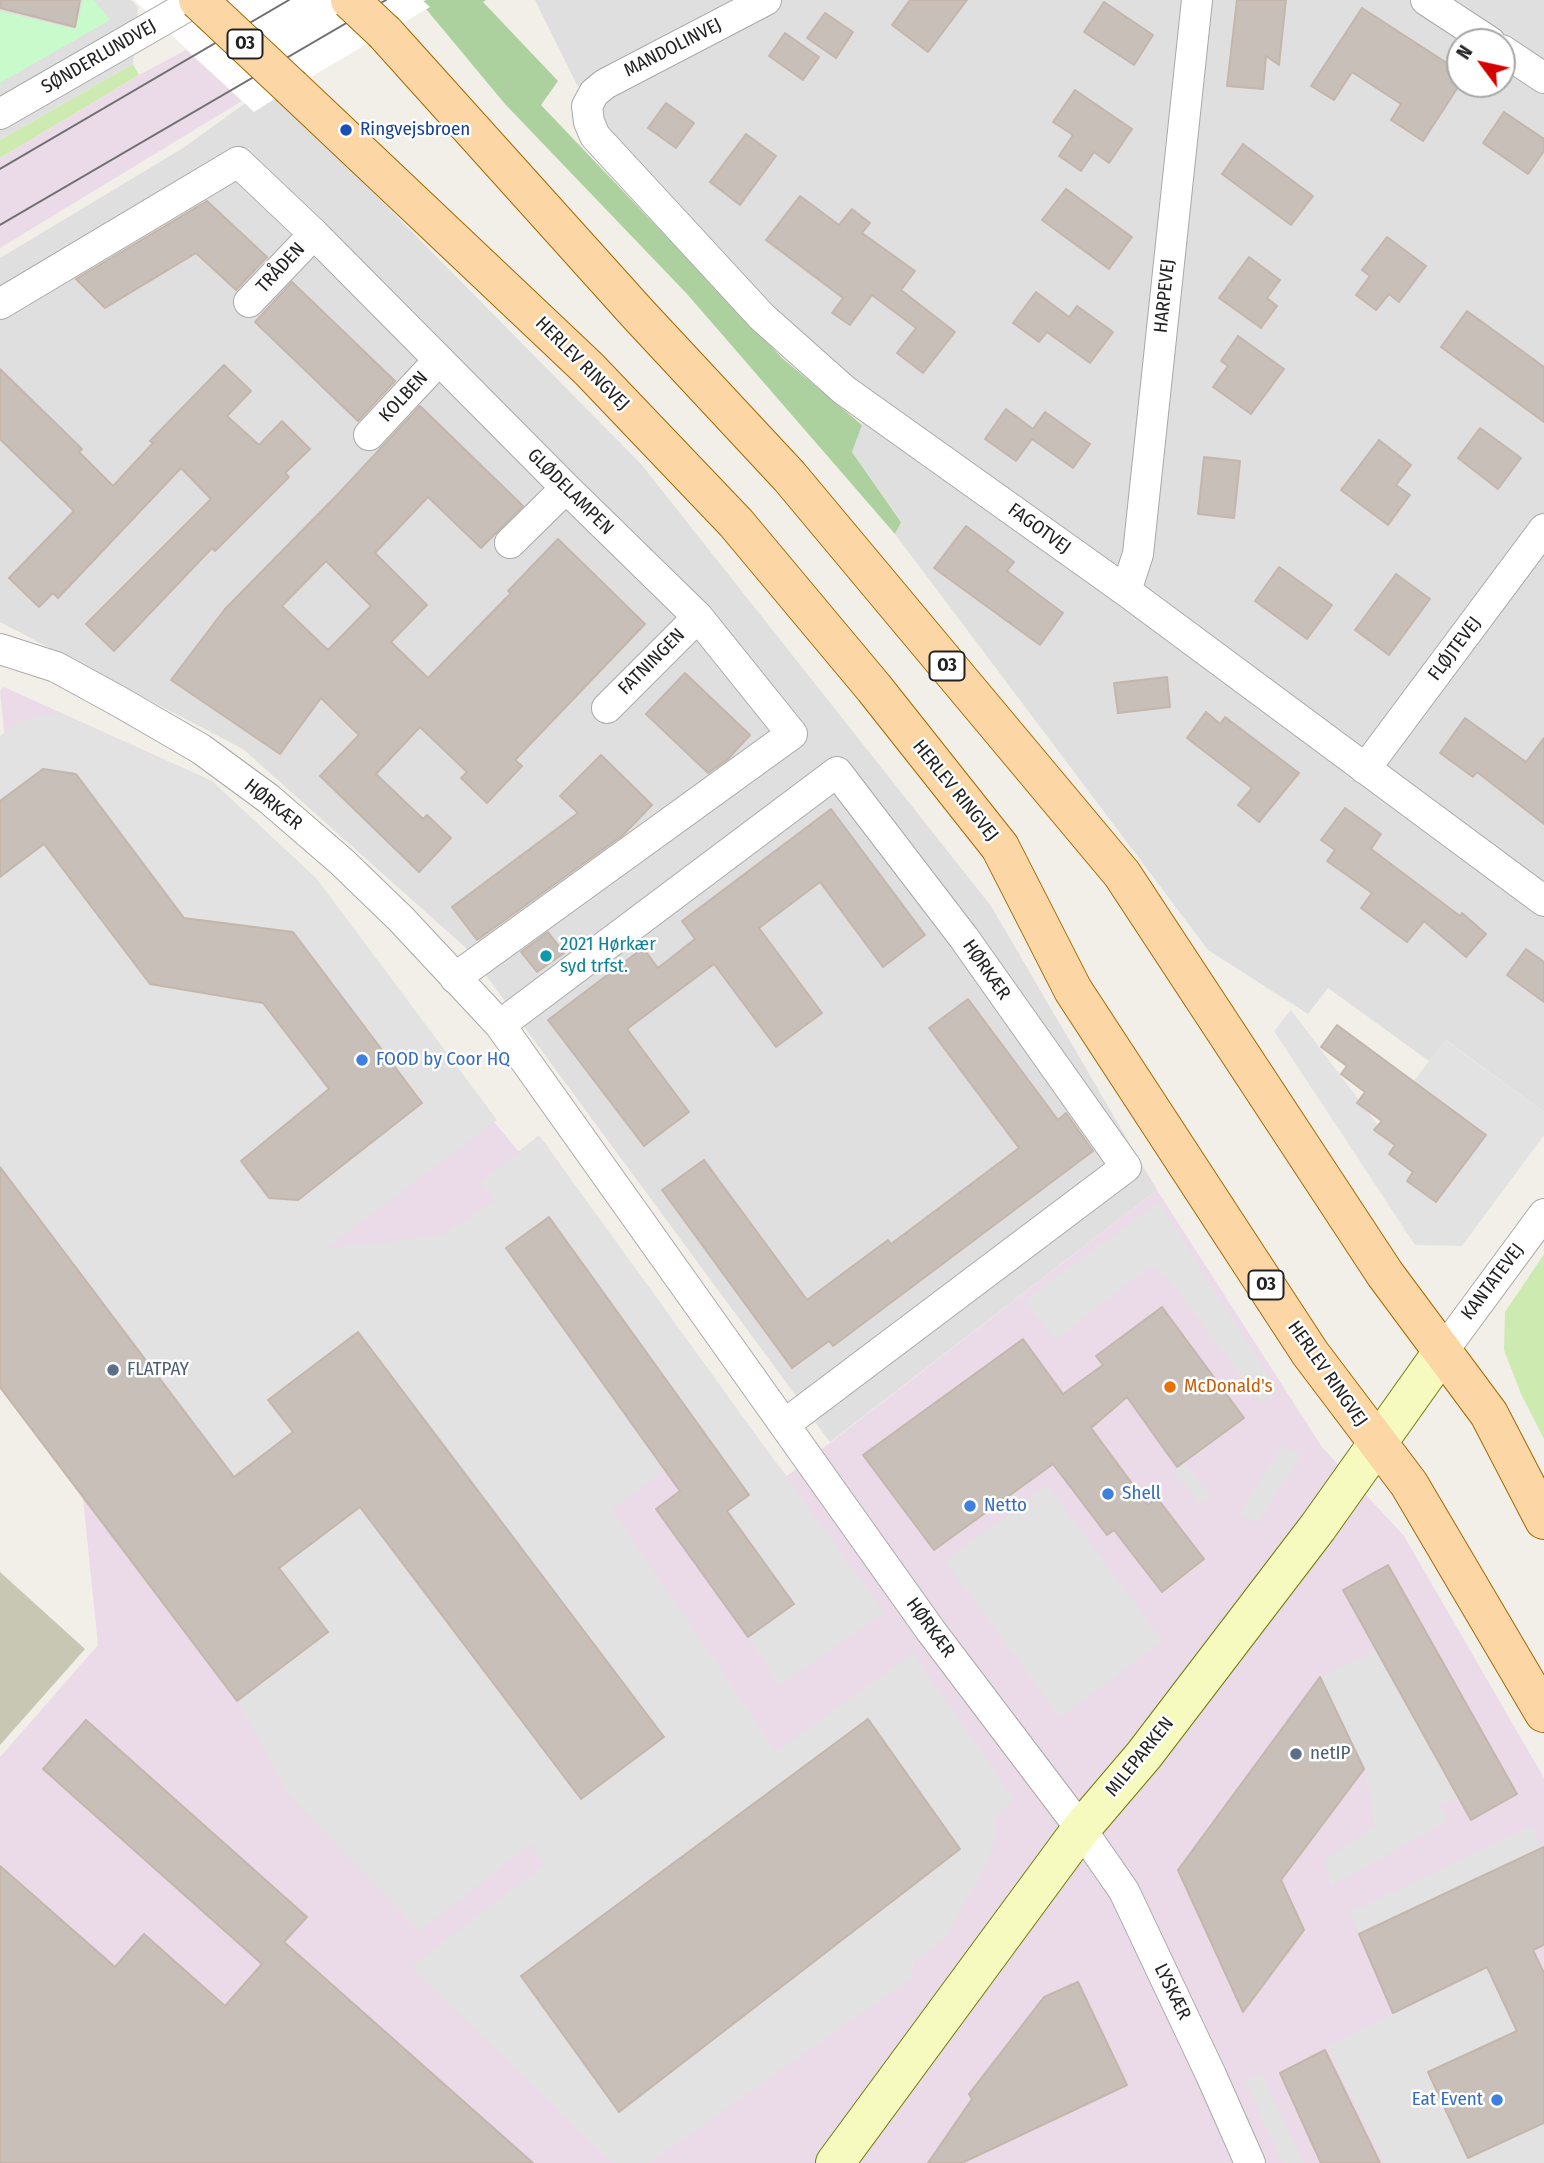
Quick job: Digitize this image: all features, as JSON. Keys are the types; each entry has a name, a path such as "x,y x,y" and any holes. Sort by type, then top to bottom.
{"main road":[{"name":"HERLEV RINGVEJ","path":"198,0 452,238 607,388 736,523 1000,847 1073,990 1310,1353 1409,1484 1544,1713"},
{"name":"O3","path":"350,0 385,33 639,315 789,476 1122,874 1385,1274 1489,1414 1544,1520"}],"street":[{"name":"SØNDERLUNDVEJ","path":"0,114 198,0"},
{"name":"MANDOLINVEJ","path":"587,106 594,93 605,84 766,0"},
{"name":"HARPEVEJ","path":"1126,591 1138,554 1197,0"},
{"path":"1426,0 1469,28"},
{"path":"1516,59 1544,78"},
{"name":"FAGOTVEJ","path":"587,106 589,122 595,136 762,317 844,390 1126,591 1544,901"},
{"name":"GLØDELAMPEN","path":"0,304 238,162 314,234 698,617 792,734 455,978"},
{"name":"TRÅDEN","path":"249,302 314,234"},
{"name":"KOLBEN","path":"369,435 439,360"},
{"path":"510,543 566,488"},
{"name":"FLØJTEVEJ","path":"1366,769 1544,529"},
{"name":"FATNINGEN","path":"607,708 698,617"},
{"name":"HØRKÆR","path":"0,649 56,667 201,749 269,799 401,919 500,1025 931,1631 1081,1829"},
{"name":"HØRKÆR","path":"500,1025 837,772 964,938 1126,1167 785,1424"},
{"name":"KANTATEVEJ","path":"1443,1350 1544,1214"},
{"name":"MILEPARKEN","path":"835,2163 1081,1829 1144,1755 1211,1669 1378,1445 1443,1350"},
{"name":"LYSKÆR","path":"1081,1829 1124,1891 1250,2163"}],"shaded area":[{"path":"0,0 131,0 138,7 133,64 0,140"},
{"path":"535,0 1544,0 1544,1112 1446,1040 1429,1061 1328,988 1308,1014 1208,950 895,534 901,521 852,452 862,424 609,130 576,83"},
{"path":"186,50 242,101 0,248 0,158"},
{"path":"265,89 348,167 641,464 991,906 1157,1190 830,1442 466,948 243,749 0,622 0,258 183,148"},
{"path":"4,687 212,781 787,1476 1157,1190 1322,1447 1404,1536 1544,1778 1544,2163 0,2163 0,1757 98,1645 0,691"},
{"path":"60,713 212,781 316,878 497,1120 325,1249 443,1235 494,1200 481,1182 539,1135 884,1612 779,1686 748,1637 794,1604 727,1511 749,1495 507,1248 665,1470 612,1509 776,1752 913,1653 1013,1798 994,1820 996,1834 987,1862 944,1940 914,1961 911,1978 649,2163 612,2163 411,1967 545,1864 530,1844 420,1931 289,1795 237,1701 328,1633 279,1568 360,1507 581,1799 663,1736 359,1332 269,1400 293,1432 234,1477 0,1167 0,877 44,843 150,984 263,1003 329,1089 241,1161 269,1198 298,1200 422,1103 293,932 184,918 76,774 43,769 0,801 0,736 21,720","holes":["868,1719 960,1850 619,2111 521,1976"]},
{"path":"1291,1010 1436,1202 1486,1135 1414,1081 1445,1040 1544,1112 1544,1135 1462,1246 1415,1245 1274,1031"},
{"path":"1159,1202 1277,1390 1261,1404 1166,1275 1151,1268 1139,1274 1056,1340 1024,1301"},
{"path":"1281,1447 1302,1454 1257,1522 1238,1516"},
{"path":"1184,1462 1211,1496 1200,1504 1173,1471"},
{"path":"1047,1485 1163,1641 1060,1717 945,1561"},
{"path":"0,1572 85,1649 0,1745"},
{"path":"1376,1651 1460,1799 1438,1805 1449,1819 1331,1887 1325,1860 1375,1825 1364,1769 1320,1677"},
{"path":"1532,1826 1542,1848 1359,1934 1349,1913"},
{"path":"1487,1967 1517,2031 1429,2072 1544,2123 1544,2163 1384,2163 1327,2047"},
{"path":"1261,2073 1304,2163 1283,2163 1245,2081"}],"green space":[{"path":"83,0 94,0 110,20 0,83 0,11 75,29"},
{"path":"426,0 486,0 483,2 558,81 541,105 782,358 862,425 852,452 901,522 895,534 687,294 505,104 421,3"},
{"path":"133,64 139,75 0,158 0,140"},
{"path":"1544,1254 1544,1439 1521,1394 1504,1350 1505,1312"}],"pier":[{"path":"134,0 422,0 430,7 254,112"}],"building":[{"path":"1,0 80,0 75,27 0,8"},
{"path":"910,0 967,0 928,52 892,25"},
{"path":"1237,0 1286,0 1279,65 1266,56 1263,89 1227,86"},
{"path":"1104,2 1153,35 1134,65 1084,32"},
{"path":"1362,8 1446,62 1446,98 1451,98 1423,141 1391,120 1401,104 1352,72 1334,100 1311,86"},
{"path":"825,13 853,32 836,58 807,38"},
{"path":"785,33 819,57 803,80 769,56"},
{"path":"1075,90 1132,129 1109,163 1094,152 1081,171 1059,156 1073,135 1053,122"},
{"path":"666,103 694,123 676,148 648,128"},
{"path":"1504,112 1544,139 1544,151 1528,174 1483,143"},
{"path":"746,134 776,156 740,205 710,182"},
{"path":"1243,144 1313,196 1291,225 1222,174"},
{"path":"1066,189 1132,237 1109,269 1042,220"},
{"path":"800,196 839,225 852,209 870,223 862,233 915,271 901,290 955,332 923,373 897,353 916,328 872,295 850,325 832,313 843,298 766,240"},
{"path":"207,201 267,257 236,290 196,253 105,308 76,279"},
{"path":"1387,237 1426,266 1399,302 1389,294 1376,310 1356,295 1370,276 1362,270"},
{"path":"1249,257 1280,280 1267,298 1277,306 1261,328 1219,298"},
{"path":"292,282 395,381 358,421 255,322"},
{"path":"1036,292 1069,317 1077,306 1113,332 1090,363 1047,332 1039,342 1013,323"},
{"path":"1467,311 1544,367 1544,422 1441,347"},
{"path":"1238,336 1284,369 1251,414 1213,387 1228,366 1221,361"},
{"path":"224,365 251,391 227,416 259,445 282,421 310,449 285,473 289,477 215,551 212,548 114,651 86,624 211,499 181,468 58,598 53,593 39,607 9,578 74,511 0,439 0,369 82,449 79,452 113,486 153,443 150,441"},
{"path":"420,406 523,506 481,548 428,497 375,553 427,605 391,642 428,678 511,593 508,591 558,539 645,624 515,760 522,766 487,803 461,778 467,772 420,727 376,774 423,819 427,815 451,838 419,872 320,776 359,735 321,698 280,754 171,680 225,609","holes":["326,561 371,606 328,650 282,606"]},
{"path":"1006,409 1033,429 1045,412 1090,444 1073,468 1032,439 1016,461 985,439"},
{"path":"1480,428 1521,458 1498,489 1458,458"},
{"path":"1379,440 1411,465 1396,485 1410,495 1388,525 1341,490"},
{"path":"1204,457 1240,461 1234,518 1198,514"},
{"path":"966,526 1014,562 1007,571 1063,613 1040,645 934,568"},
{"path":"1279,567 1332,605 1307,639 1255,601"},
{"path":"1396,574 1430,599 1389,655 1355,630"},
{"path":"685,673 750,735 727,760 708,773 646,714"},
{"path":"1167,677 1170,707 1118,713 1114,683"},
{"path":"1206,712 1220,724 1225,717 1299,773 1259,822 1238,805 1252,788 1187,738"},
{"path":"1465,718 1526,762 1544,738 1544,824 1477,772 1473,777 1440,753"},
{"path":"601,755 652,805 623,835 477,940 452,907 578,813 560,796"},
{"path":"43,769 76,774 184,918 293,932 422,1103 298,1200 269,1198 241,1161 329,1089 263,1003 150,984 44,844 0,877 0,801"},
{"path":"1345,808 1381,834 1371,849 1460,916 1462,913 1486,934 1466,957 1424,921 1407,942 1361,908 1372,893 1327,861 1335,850 1321,840"},
{"path":"831,809 925,935 883,967 820,882 759,928 822,1013 776,1047 714,964 627,1029 689,1112 644,1146 548,1020 643,948 658,968 695,939 682,921"},
{"path":"548,932 564,953 537,972 521,952"},
{"path":"1526,949 1544,962 1544,1002 1507,975"},
{"path":"968,999 1058,1120 1066,1113 1093,1151 833,1346 829,1341 792,1368 662,1190 704,1160 807,1300 888,1240 891,1244 1019,1148 929,1028"},
{"path":"1337,1025 1486,1135 1436,1202 1407,1181 1413,1172 1389,1154 1395,1145 1374,1130 1382,1121 1357,1103 1365,1092 1341,1074 1347,1066 1321,1047"},
{"path":"0,1167 234,1477 293,1432 268,1400 358,1332 664,1737 581,1799 360,1507 279,1568 328,1632 237,1701 0,1387"},
{"path":"549,1217 749,1495 727,1511 794,1604 748,1637 656,1509 680,1491 506,1248"},
{"path":"1162,1307 1244,1418 1177,1467 1127,1397 1091,1428 1148,1505 1157,1498 1204,1559 1162,1592 1114,1530 1107,1535 1053,1464 934,1550 863,1455 1023,1339 1063,1394 1103,1365 1096,1356"},
{"path":"1388,1565 1517,1794 1471,1820 1343,1590"},
{"path":"1320,1677 1364,1769 1281,1880 1304,1930 1243,2012 1178,1870"},
{"path":"868,1719 960,1849 619,2112 521,1976"},
{"path":"86,1720 307,1917 284,1942 533,2163 0,2163 0,1866 115,1967 144,1934 225,2006 262,1964 43,1769"},
{"path":"1544,1847 1544,1945 1533,1950 1544,1973 1544,2123 1468,2158 1428,2072 1517,2031 1487,1967 1393,2013 1359,1934"},
{"path":"1078,1982 1127,2085 962,2163 928,2163 972,2099 969,2094 1044,1997"},
{"path":"1325,2050 1380,2163 1321,2163 1280,2073"}],"tram line":[{"path":"0,169 289,0"},
{"path":"0,225 386,0"}],"place":[{"name":"Ringvejsbroen","path":"346,130"},
{"name":"2021 Hørkær syd trfst.","path":"546,956"},
{"name":"FOOD by Coor HQ","path":"362,1060"},
{"name":"FLATPAY","path":"113,1370"},
{"name":"McDonald's","path":"1170,1387"},
{"name":"Shell","path":"1108,1494"},
{"name":"Netto","path":"970,1506"},
{"name":"netIP","path":"1296,1754"},
{"name":"Eat Event","path":"1497,2100"}]}
